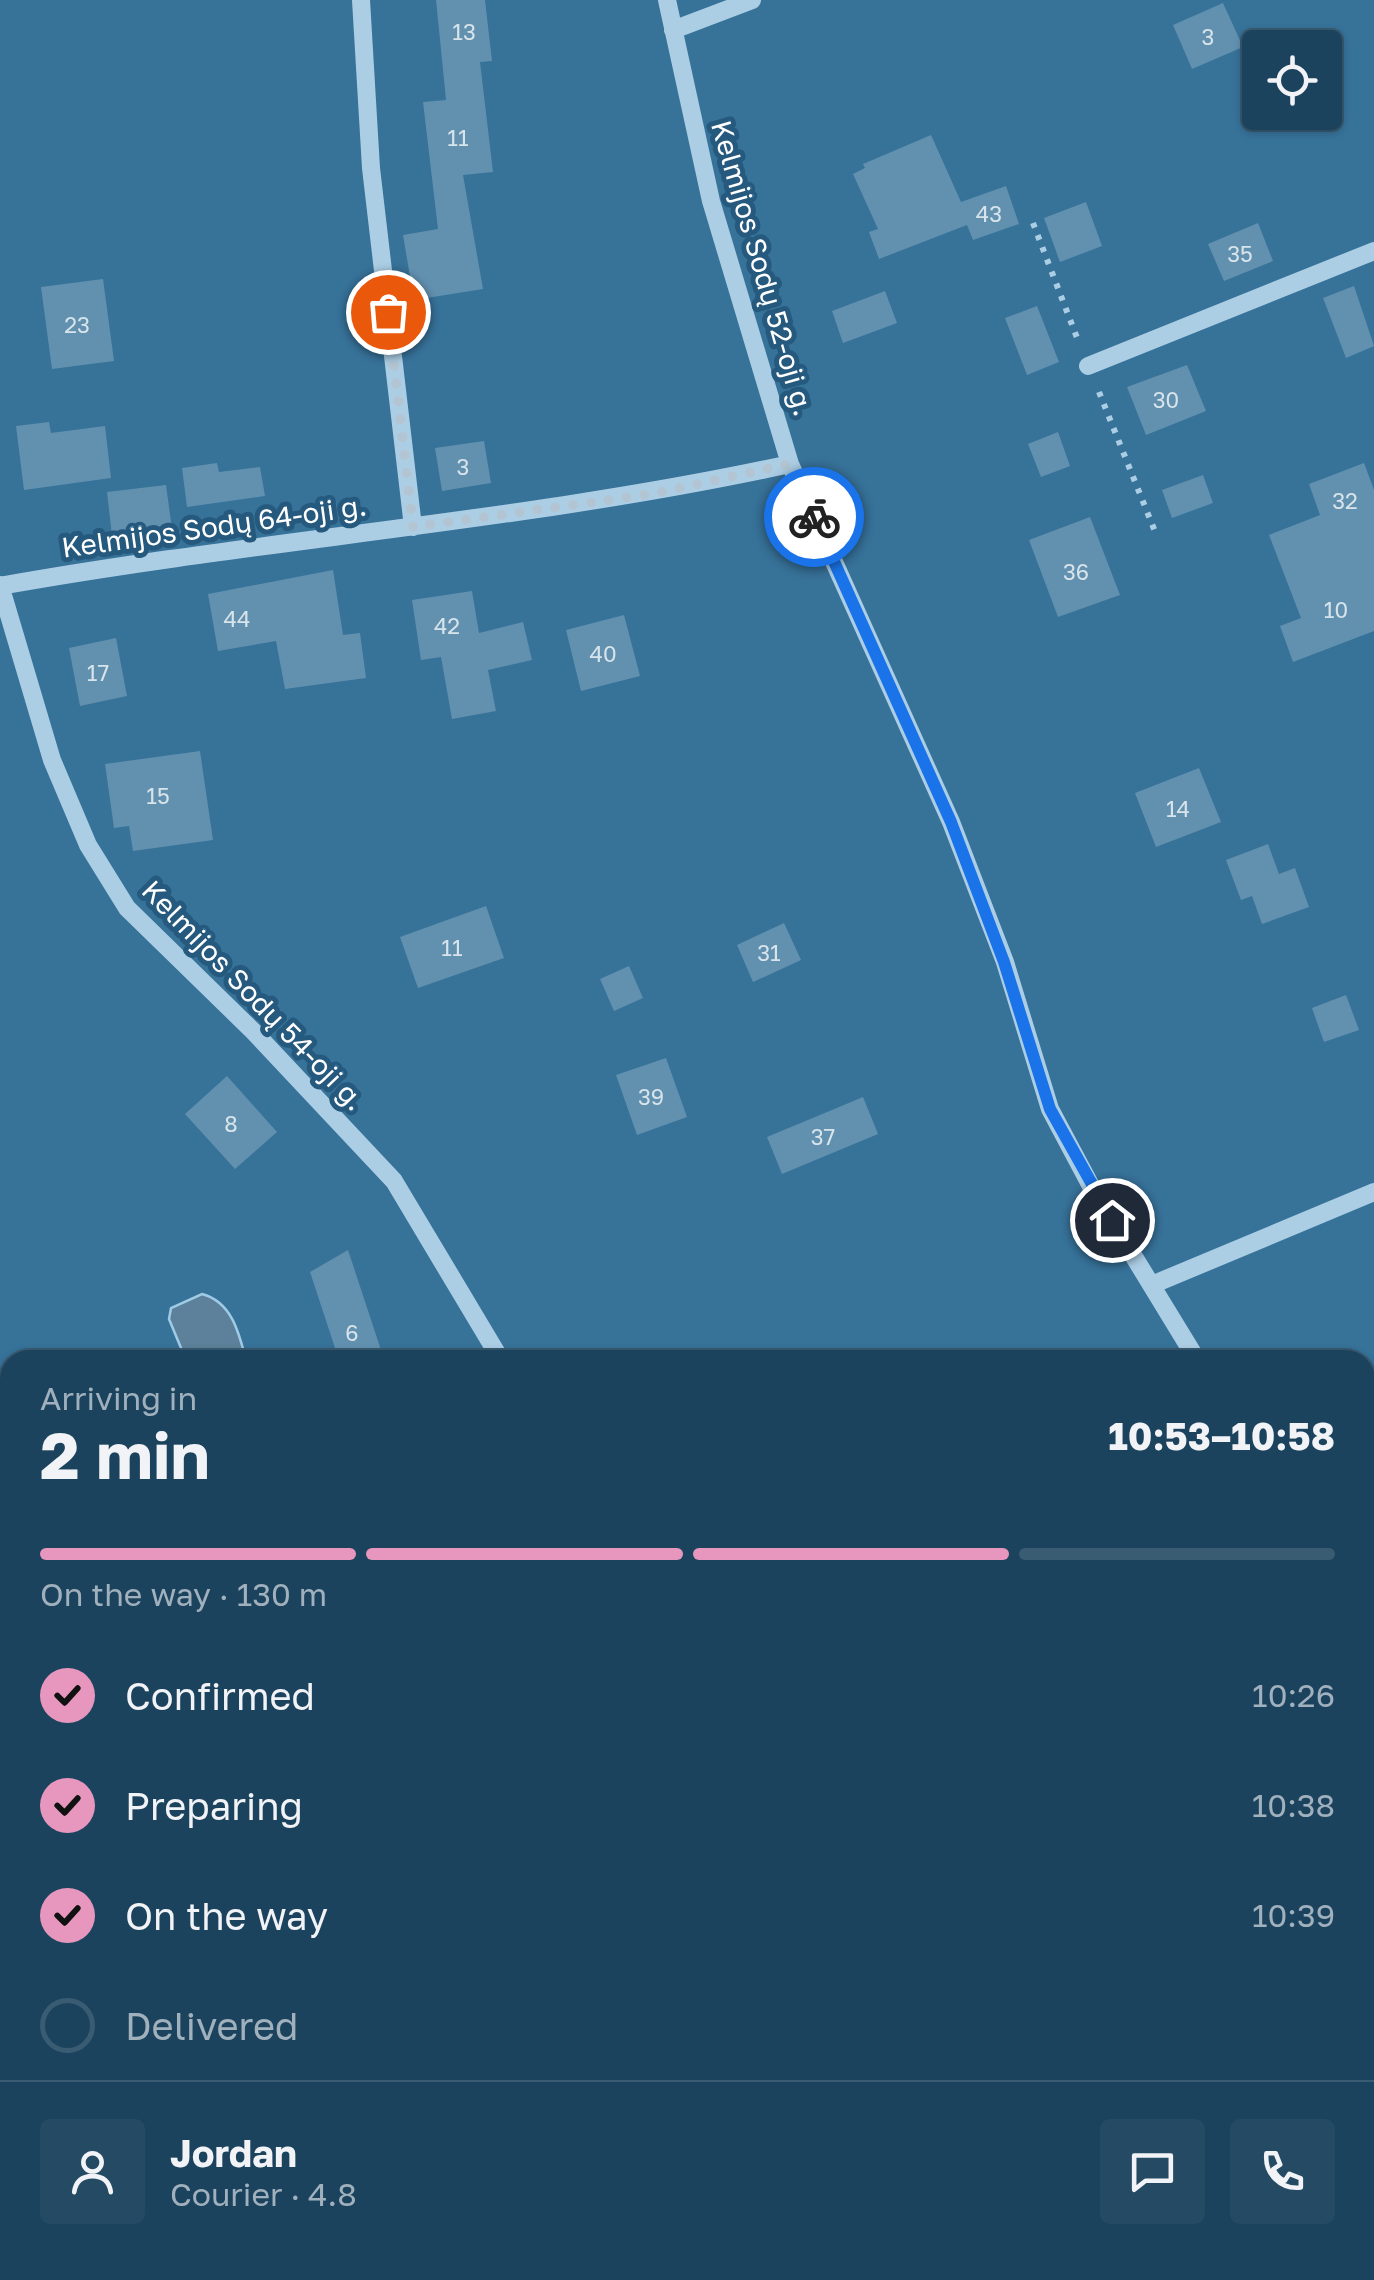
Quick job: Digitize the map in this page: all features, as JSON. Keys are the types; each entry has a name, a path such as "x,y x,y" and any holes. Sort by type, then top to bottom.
{"street":[{"path":"360,0 371,168 413,527"},
{"name":"Kelmijos Sodų 52-oji g.","path":"667,0 711,201 790,464 951,822 1004,962 1050,1109 1092,1188 1192,1350"},
{"path":"672,30 752,0"},
{"path":"1088,366 1374,251"},
{"name":"Kelmijos Sodų 64-oji g.","path":"0,585 132,562 652,494 790,464"},
{"name":"Kelmijos Sodų 54-oji g.","path":"0,585 52,760 88,845 127,908 254,1032 394,1181 494,1350"},
{"path":"1154,1284 1374,1192"}],"shaded area":[{"path":"0,0 1374,0 1374,1350 0,1350"},
{"path":"202,1294 212,1298 227,1311 243,1350 182,1350 169,1319 171,1308"}],"building":[{"path":"436,0 485,0 492,61 480,62 493,172 463,175 483,289 414,300 403,235 438,229 423,102 446,100"},
{"path":"1223,3 1242,47 1192,69 1173,25"},
{"path":"931,135 961,202 1006,186 1019,224 973,240 967,225 879,259 869,232 878,229 853,174 865,168 863,164"},
{"path":"1086,202 1102,246 1060,262 1044,218"},
{"path":"1258,223 1273,261 1224,281 1208,244"},
{"path":"103,279 114,361 52,369 41,287"},
{"path":"1354,286 1374,346 1346,358 1323,298"},
{"path":"885,291 897,323 843,343 832,311"},
{"path":"1037,306 1059,362 1027,375 1005,318"},
{"path":"1187,365 1206,411 1146,435 1127,387"},
{"path":"49,422 51,433 105,426 111,478 24,490 16,426"},
{"path":"1058,432 1070,466 1041,477 1028,444"},
{"path":"484,441 491,483 442,491 435,448"},
{"path":"217,463 219,472 260,467 265,496 187,507 182,468"},
{"path":"1364,463 1374,490 1374,631 1293,662 1280,626 1301,618 1269,535 1320,515 1309,484"},
{"path":"1203,475 1213,503 1172,518 1162,490"},
{"path":"166,485 172,529 112,536 107,492"},
{"path":"1090,517 1120,595 1058,617 1029,540"},
{"path":"333,570 343,635 360,633 366,678 285,689 276,641 218,651 208,594"},
{"path":"472,591 479,633 523,622 532,660 488,670 496,711 452,719 441,657 421,660 412,600"},
{"path":"624,615 640,676 581,691 566,630"},
{"path":"116,638 127,696 80,706 69,648"},
{"path":"200,751 213,840 133,851 129,826 114,828 105,764"},
{"path":"1199,768 1221,822 1156,847 1135,793"},
{"path":"1268,844 1279,874 1295,868 1309,907 1262,924 1252,896 1241,900 1226,860"},
{"path":"486,906 504,958 418,988 400,937"},
{"path":"784,923 801,960 753,982 737,945"},
{"path":"629,966 643,998 614,1011 600,979"},
{"path":"1346,995 1359,1030 1324,1042 1312,1008"},
{"path":"666,1058 687,1117 637,1135 616,1075"},
{"path":"227,1076 277,1132 235,1169 185,1114"},
{"path":"863,1097 878,1134 782,1174 767,1137"},
{"path":"348,1250 381,1350 336,1350 310,1272"}],"way so far":[{"path":"388,312 413,527 652,494 790,464 814,517"}],"route":[{"path":"814,517 951,822 1004,962 1050,1109 1112,1220"}]}
